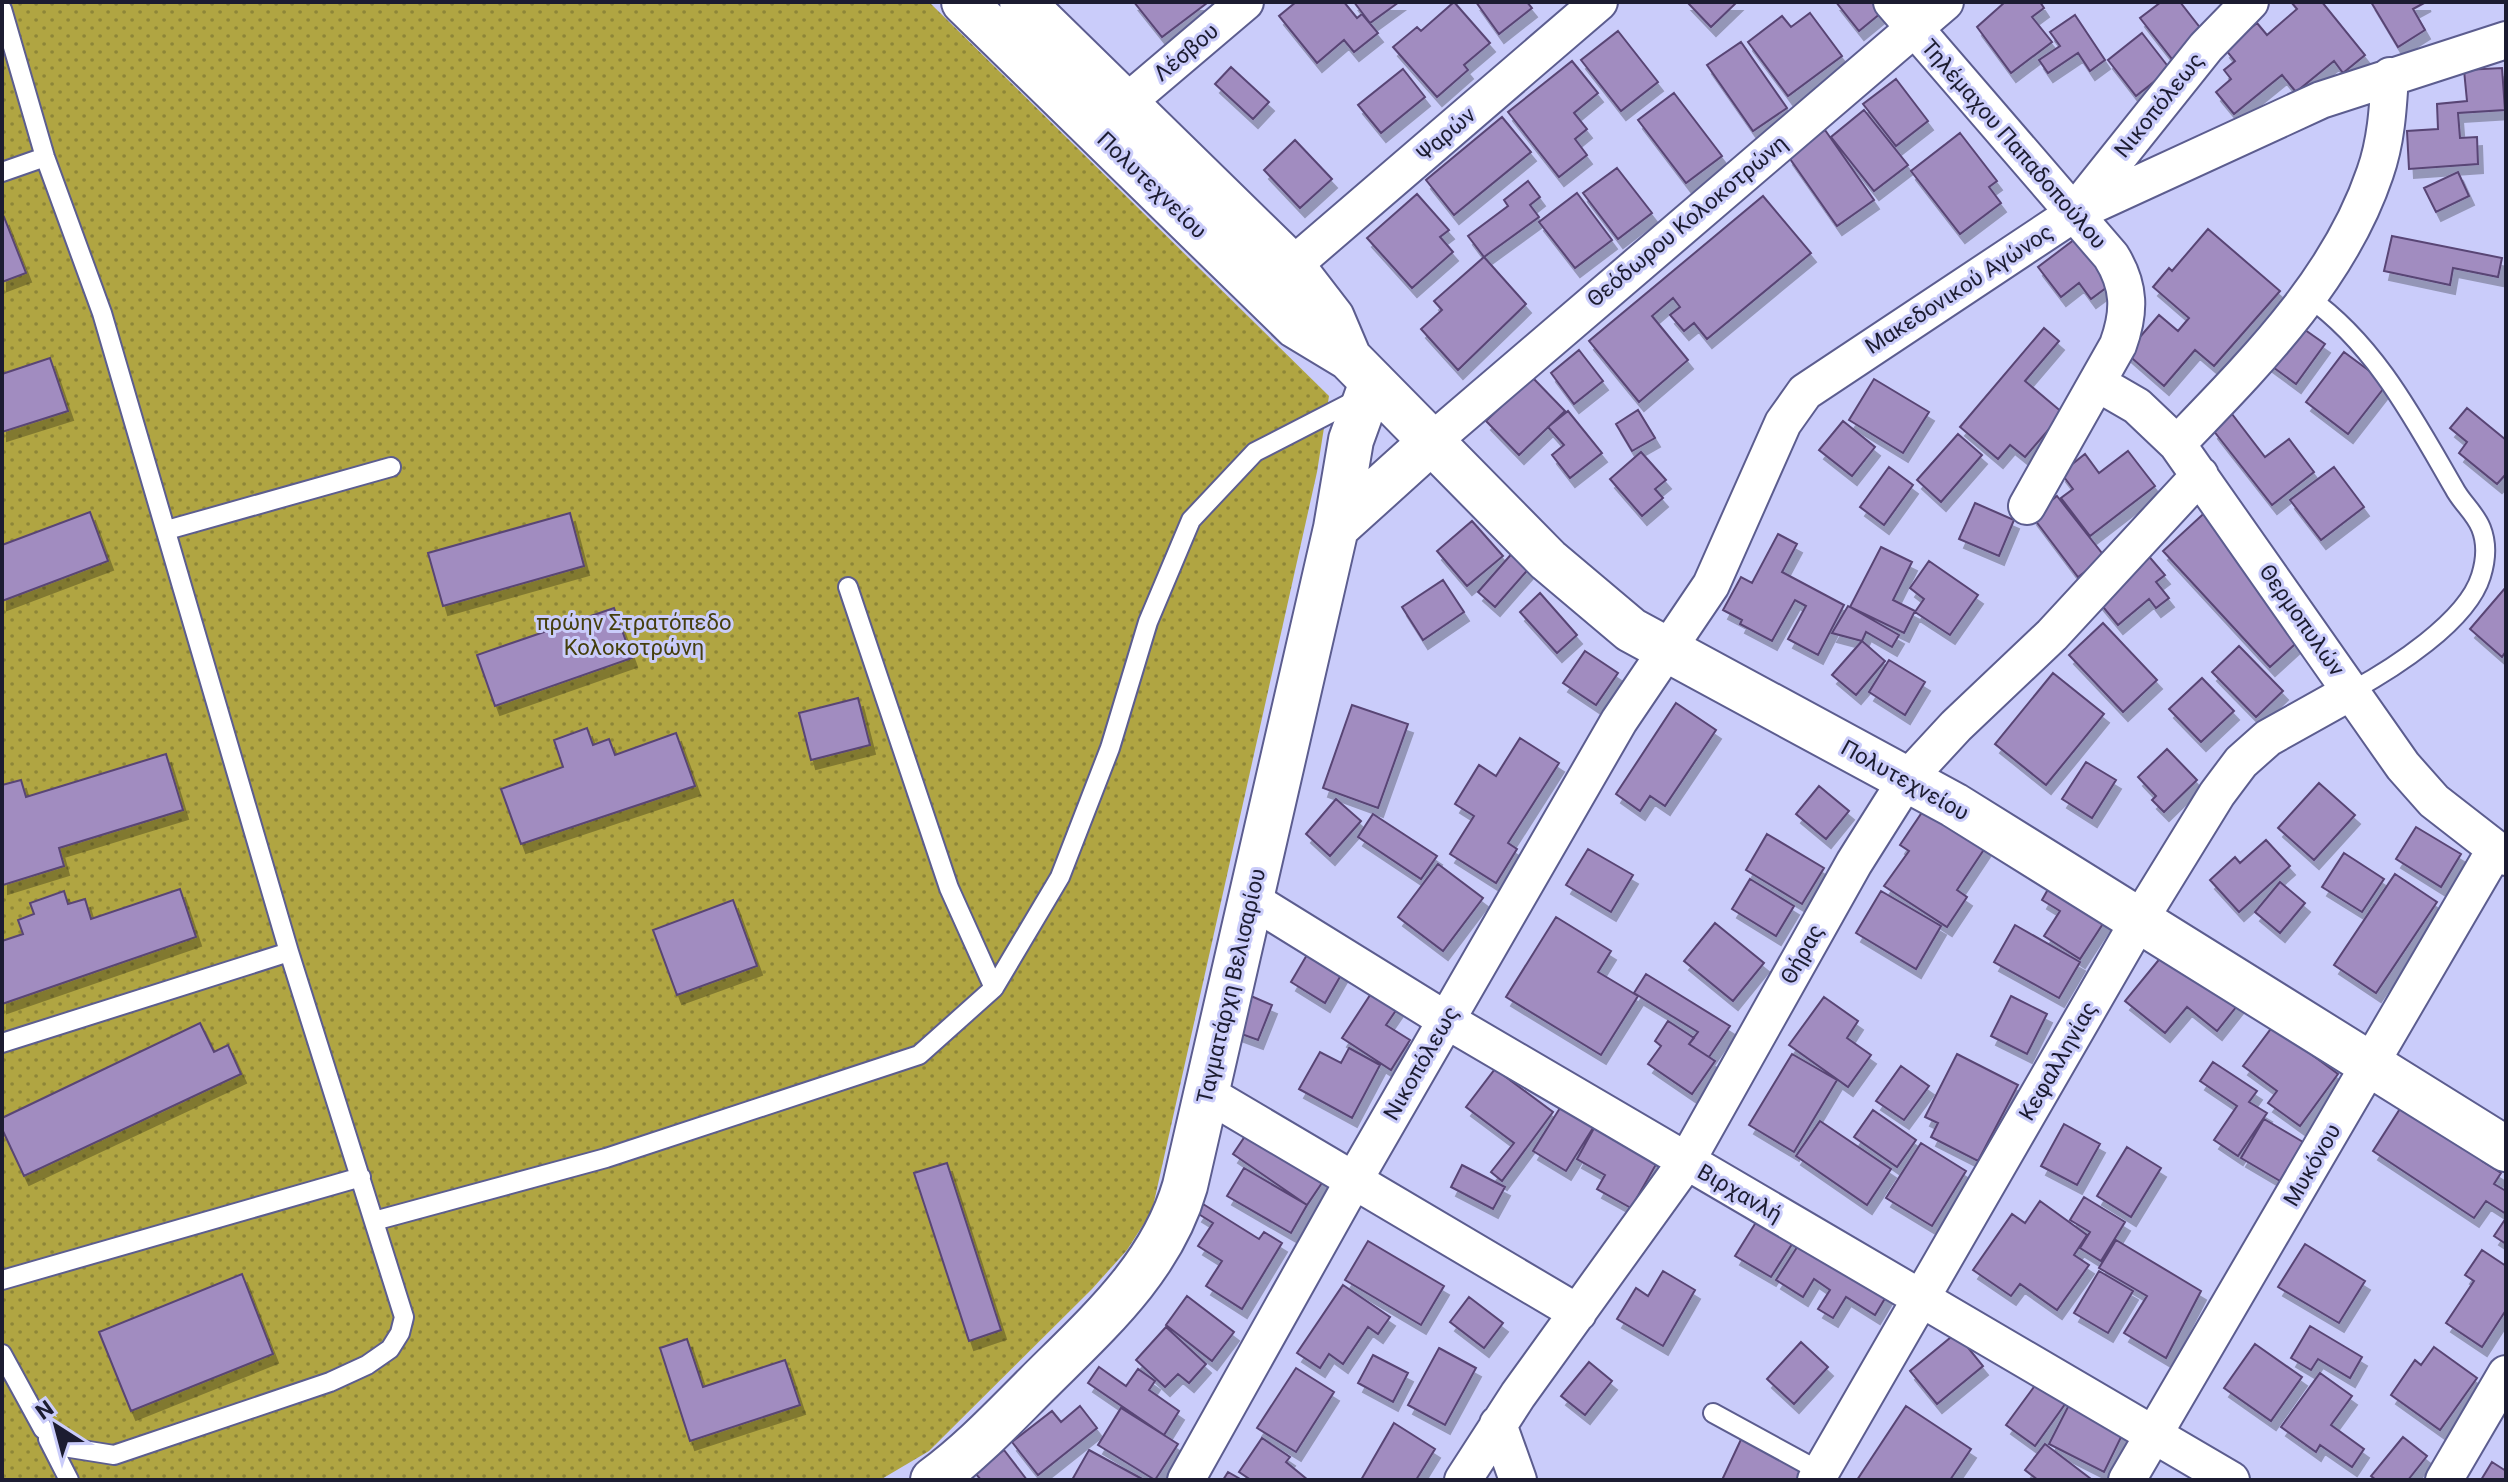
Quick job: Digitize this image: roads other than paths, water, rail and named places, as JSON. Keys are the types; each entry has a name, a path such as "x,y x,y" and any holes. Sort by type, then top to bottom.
{"main road":[{"name":"Πολυτεχνείου","path":"964,2 1296,326 1362,378 1578,589 1619,622 1666,651 1907,779 2140,919 2506,1149"},
{"name":"Πολυτεχνείου","path":"1022,2 1292,266 1332,318 1362,378"},
{"name":"Ταγματάρχη Βελισαρίου","path":"933,1480 968,1452 1122,1297 1153,1258 1180,1203 1336,528 1341,482 1362,378"},
{"path":"1336,528 1430,443"}],"street":[{"name":"Λέσβου","path":"1126,103 1245,2"},
{"name":"Ψαρών","path":"1292,266 1599,2"},
{"name":"Θεόδωρου Κολοκοτρώνη","path":"1430,443 1903,15 1945,2"},
{"name":"Νικοπόλεως","path":"2073,214 2206,47 2250,2"},
{"name":"Τηλέμαχου Παπαδοπούλου","path":"1903,15 2111,256 2126,288 2128,303 2122,331 2099,384 2027,506"},
{"name":"Μακεδονικού Αγώνος","path":"1666,651 1724,563 1775,440 1791,409 1805,392 2073,214 2266,123 2390,76 2506,40"},
{"path":"2177,444 2308,297 2341,245 2376,172 2388,114 2390,76"},
{"name":"Θερμοπυλών","path":"2099,384 2137,406 2177,444 2352,691 2387,746 2421,788 2501,854"},
{"name":"Θήρας","path":"1463,1480 1498,1424 1686,1162 1854,863 1907,779 1956,726 2052,635 2200,475"},
{"name":"Νικοπόλεως","path":"1186,1480 1354,1180 1619,721 1666,651"},
{"name":"Κεφαλληνίας","path":"1818,1476 2140,919 2217,794 2241,762 2284,726 2352,691"},
{"name":"Μυκόνου","path":"2127,1480 2371,1065 2501,854"},
{"name":"Βιρχανλή","path":"1252,900 1446,1020 2231,1480"},
{"path":"1206,1093 1578,1313"},
{"path":"2444,1480 2506,1374"},
{"path":"1498,1424 1518,1480"}],"lane":[{"path":"2,9 10,65 102,313 289,952 404,1317 400,1333 390,1349 367,1365 330,1382 114,1455 64,1447 43,1429"},
{"path":"2,172 45,157"},
{"path":"2308,297 2332,314 2363,346 2417,423 2456,493 2479,523 2485,544 2481,578 2453,617 2402,661 2352,691"},
{"path":"374,1221 606,1158 919,1055 994,988 1060,877 1110,748 1148,622 1191,520 1255,452 1362,378"},
{"path":"167,530 391,467"},
{"path":"848,587 949,888 994,988"},
{"path":"2,1043 289,952"},
{"path":"2,1280 361,1177"},
{"path":"2,1354 69,1480"},
{"path":"1713,1413 1818,1476"}],"park label":[{"name":"πρώην Στρατόπεδο Κολοκοτρώνη","path":"634,634"}]}
